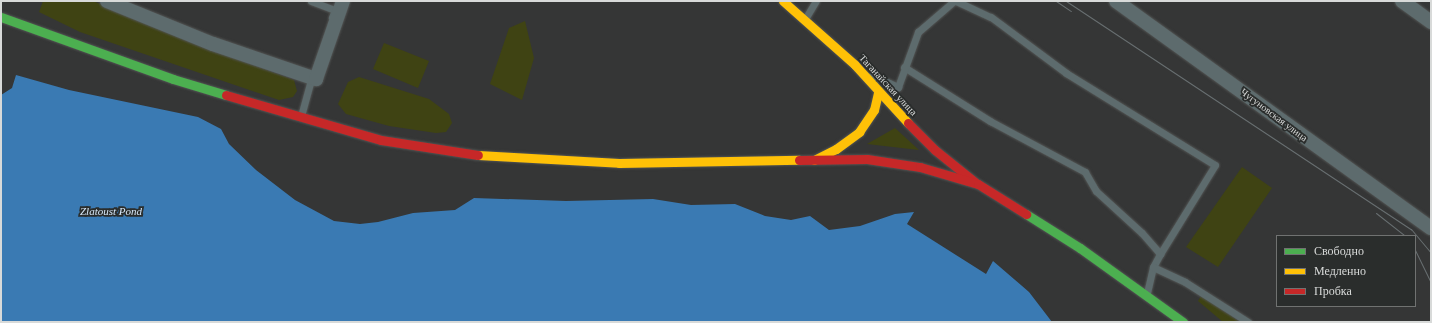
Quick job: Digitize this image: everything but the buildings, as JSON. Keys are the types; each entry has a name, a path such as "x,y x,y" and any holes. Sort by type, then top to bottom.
{"main road":[{"name":"Таганайская улица","path":"783,1 855,65 878,92 935,150 978,184"},
{"path":"1,17 173,80 301,118 381,140 469,155 619,163 867,159 920,167 978,184 1080,248 1183,322"},
{"path":"814,160 836,149 859,132 874,110 878,92"}],"street":[{"path":"107,1 213,44 316,79 343,1"},
{"name":"Чугуновская улица","path":"1116,1 1431,228"},
{"path":"1402,1 1431,22"}],"lane":[{"path":"301,118 311,78 335,10 311,1"},
{"path":"805,19 816,1"},
{"path":"855,65 898,87 918,32 955,1 991,17 1066,73 1216,165 1153,267 1147,295"},
{"path":"904,67 990,121 1085,172 1096,191 1142,233 1160,254"},
{"path":"1153,267 1185,282 1248,322"}],"green space":[{"path":"43,1 93,1 223,54 294,80 297,91 293,97 279,100 80,32 39,12"},
{"path":"525,21 534,58 522,100 490,84 509,28"},
{"path":"384,43 429,61 418,88 373,69"},
{"path":"359,77 429,99 449,114 452,123 446,132 436,133 389,126 346,114 338,104 348,82"},
{"path":"895,128 919,150 867,144"},
{"path":"1242,167 1272,188 1218,267 1186,247"},
{"path":"1202,294 1239,322 1223,322 1198,301"}],"water":[{"name":"Zlatoust Pond","path":"16,75 69,90 198,117 221,129 229,144 256,170 295,200 334,221 360,224 378,222 413,213 455,210 474,198 566,201 653,199 691,205 735,204 765,216 791,220 810,216 829,230 860,226 895,214 914,212 907,224 986,274 993,261 1029,292 1052,322 1,322 1,95 12,88"}],"tram line":[{"path":"1056,1 1071,11"},
{"path":"1066,1 1411,229 1431,253"},
{"path":"1376,213 1404,235"},
{"path":"1416,252 1431,283"}],"traffic: fast":[{"path":"1,17 173,79 226,95"},
{"path":"1026,214 1080,248 1183,322"}],"traffic: slow":[{"path":"783,1 855,65 908,123"},
{"path":"814,160 836,149 859,132 874,110 878,92"},
{"path":"478,155 619,163 799,160"}],"traffic: jam":[{"path":"226,95 381,140 478,155"},
{"path":"908,123 935,150 975,182"},
{"path":"799,160 867,159 920,167 978,184 1026,214"}]}
